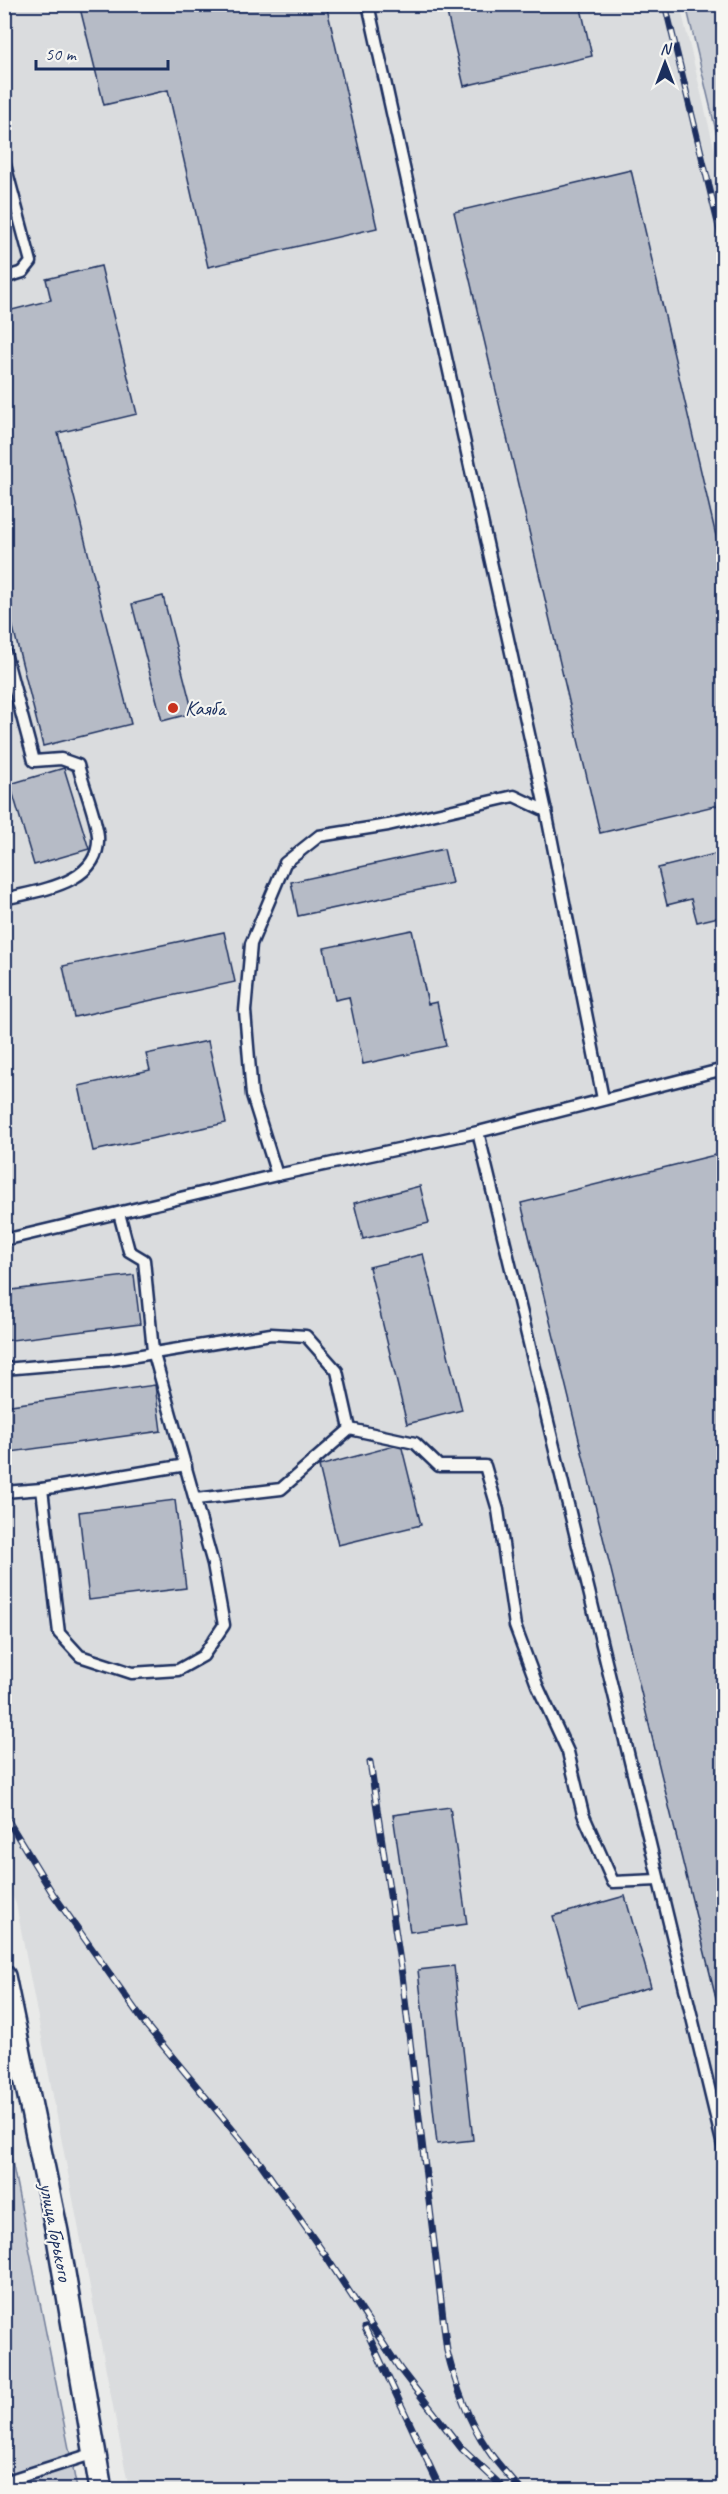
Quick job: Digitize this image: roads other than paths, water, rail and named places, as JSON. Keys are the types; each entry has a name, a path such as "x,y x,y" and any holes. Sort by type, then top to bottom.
{"street":[{"name":"улица Горького","path":"4,1976 57,2232 101,2490"}],"lane":[{"path":"368,4 546,811 603,1099"},
{"path":"4,161 31,262 23,272 4,278"},
{"path":"4,649 34,761 61,759 78,765 98,835 96,852 89,868 63,884 4,900"},
{"path":"277,1175 252,1095 245,1011 251,944 285,863 320,836 388,825 514,796 546,811"},
{"path":"4,1240 277,1175 478,1132 723,1069"},
{"path":"478,1132 723,2150"},
{"path":"42,1489 59,1633 80,1656 132,1673 178,1670 203,1656 224,1625 213,1563 153,1351 144,1260 129,1251 119,1213"},
{"path":"4,1369 111,1360 153,1351 271,1334 306,1336 337,1371 350,1429"},
{"path":"350,1429 415,1443 439,1466 485,1466 498,1510 515,1626 537,1685 568,1752 583,1814 613,1882 658,1880"},
{"path":"196,1499 281,1489 350,1429"},
{"path":"4,1492 42,1489 186,1465"},
{"path":"4,2482 95,2453"}],"railway":[{"path":"665,4 724,248"},
{"path":"370,1762 402,1975 447,2351 458,2390 474,2426 499,2465 521,2490"},
{"path":"4,1814 53,1894 146,2025 261,2164 323,2252 400,2369 462,2449 506,2490"},
{"path":"365,2328 441,2490"}],"place":[{"name":"Каяба","path":"173,708"}]}
